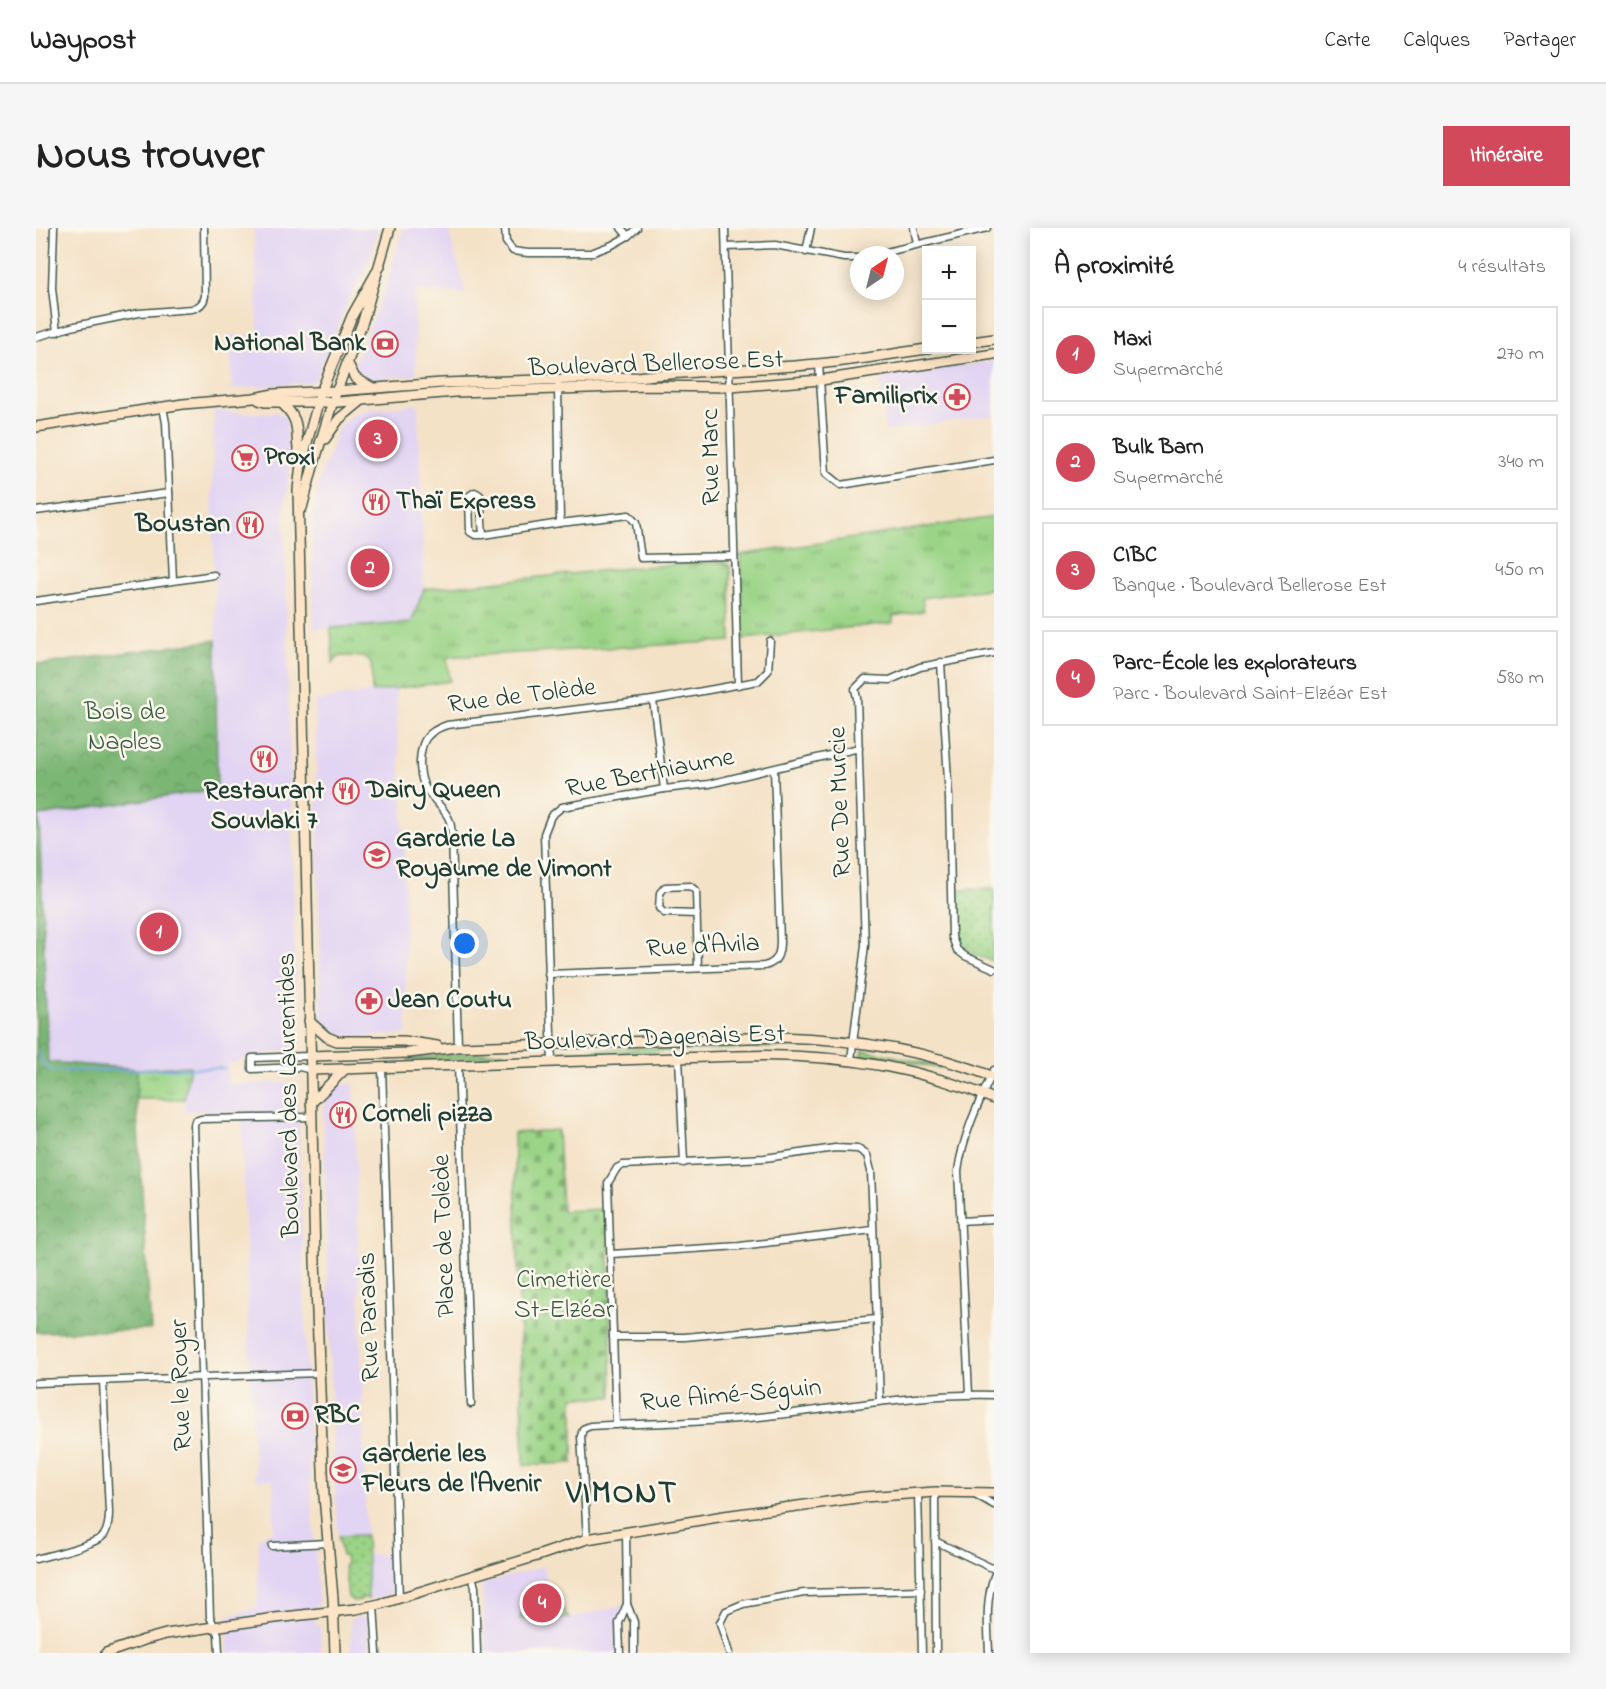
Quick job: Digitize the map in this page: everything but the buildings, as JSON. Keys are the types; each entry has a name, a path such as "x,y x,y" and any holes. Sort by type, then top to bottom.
{"main road":[{"name":"Boulevard des Laurentides","path":"299,534 304,499 318,449 336,391 363,321 390,228"},
{"name":"Boulevard des Laurentides","path":"335,1653 334,1611 323,1479 319,1373 311,1117 298,490 301,464 321,392 351,316 380,266"},
{"path":"976,341 994,339"},
{"name":"Boulevard Bellerose Est","path":"254,398 265,402 362,400 671,373 819,364 922,350"},
{"name":"Boulevard Bellerose Est","path":"254,398 274,394 442,383 730,387 821,380 994,354"},
{"path":"347,362 355,378 372,387"},
{"path":"36,427 163,407 254,398"},
{"path":"318,449 339,419 362,400"},
{"path":"279,401 292,414 296,422 297,449 301,464"},
{"path":"309,1021 327,1037 337,1041 404,1041 448,1048"},
{"name":"Boulevard Dagenais Est","path":"310,1056 410,1053 458,1047 768,1036 853,1042 915,1053 993,1075"},
{"name":"Boulevard Dagenais Est","path":"310,1070 789,1055 851,1060 915,1072 994,1099"},
{"path":"311,1102 345,1069"},
{"path":"106,1653 155,1637 374,1605 587,1539 724,1516 864,1497 935,1492 994,1493"}],"street":[{"path":"54,228 52,288 57,332"},
{"path":"36,337 75,326 199,306 206,296 204,228"},
{"path":"505,228 506,242 513,251 528,253 591,253 628,236 637,228"},
{"path":"621,228 628,236"},
{"name":"Rue Marc","path":"725,228 738,685"},
{"path":"806,252 811,228"},
{"path":"914,228 917,244"},
{"path":"904,247 987,228"},
{"path":"726,247 775,245 850,258"},
{"path":"819,364 826,473 841,485 994,460"},
{"path":"558,384 560,523"},
{"path":"163,407 166,423 173,580"},
{"path":"483,535 480,495 474,492 469,496 470,532 475,535 483,535 629,514 636,523 641,558 734,556"},
{"path":"36,511 169,493"},
{"path":"36,601 214,575"},
{"name":"Rue de Tolède","path":"458,1047 452,832 450,820 423,783 420,770 422,742 432,732 447,725 653,700 758,681 768,671 770,641"},
{"name":"Rue De Murcie","path":"851,1060 865,945 858,698 855,689 865,679 890,680 920,667 994,654"},
{"path":"941,662 949,798 952,937 957,950 994,969"},
{"path":"653,700 663,789"},
{"name":"Rue Berthiaume","path":"552,1062 544,834 551,816 561,807 663,789 709,784 859,748"},
{"name":"Rue d'Avila","path":"548,974 764,966 774,962 778,956 780,941 774,769"},
{"path":"697,914 664,913 659,908 660,893 665,887 690,886 696,891 697,914 698,968"},
{"path":"310,1056 252,1058 252,1069 300,1067 310,1070"},
{"path":"679,1058 684,1163"},
{"name":"Place de Tolède","path":"458,1065 471,1404"},
{"name":"Rue Paradis","path":"382,1068 399,1599"},
{"path":"969,1395 958,1171 960,1152 969,1124 993,1075"},
{"name":"Rue le Royer","path":"219,1653 218,1637 210,1617 195,1121 311,1117"},
{"path":"616,1425 608,1183 616,1168 623,1165 765,1158 835,1148 858,1149 867,1155 871,1170 880,1401"},
{"path":"960,1221 994,1219"},
{"path":"611,1254 740,1246 873,1230"},
{"path":"613,1337 685,1337 877,1319"},
{"path":"36,1383 319,1373"},
{"path":"36,1559 91,1543 103,1536 109,1523 103,1380"},
{"name":"Rue Aimé-Séguin","path":"587,1539 581,1436 583,1429 590,1426 702,1422 775,1416 880,1401 994,1395"},
{"path":"935,1492 936,1653"},
{"path":"918,1493 922,1653"},
{"path":"974,1493 994,1505"},
{"path":"626,1533 627,1604 634,1622 634,1653"},
{"path":"935,1541 994,1569"},
{"path":"272,1546 327,1544"},
{"path":"472,1576 475,1587 477,1653"},
{"path":"989,1653 987,1608 988,1593 994,1576"},
{"path":"729,1653 720,1623 726,1611 743,1604 804,1593 921,1590"},
{"path":"620,1653 619,1623 627,1604"},
{"path":"374,1605 377,1653"}],"shaded area":[{"path":"254,228 377,228 364,273 350,297 316,379 312,382 232,389 230,335 258,336"},
{"path":"404,228 450,228 449,232 466,294 414,291 416,375 371,379 357,372 355,363 388,281"},
{"path":"994,361 994,415 885,431 881,375"},
{"path":"418,404 424,589 411,623 314,629 312,519 320,479 339,427 350,417 366,410"},
{"path":"214,410 242,413 276,412 287,418 291,460 284,509 297,1047 227,1064 229,1085 296,1082 310,1479 319,1604 315,1605 315,1625 320,1624 321,1653 228,1653 228,1615 257,1607 259,1538 274,1532 273,1480 255,1480 242,1125 239,1112 184,1111 190,1066 137,1069 48,1063 39,816 217,788 212,496"},
{"path":"396,688 403,807 407,1034 334,1035 326,1029 321,1020 315,701"},
{"path":"354,1084 366,1535 338,1536 333,1465 323,1111 324,1099 328,1093 335,1087"},
{"path":"391,1554 392,1593 368,1599 366,1555"},
{"path":"544,1566 548,1585 569,1618 627,1604 619,1623 620,1653 485,1653 482,1584"},
{"path":"356,1617 368,1617 369,1653 351,1653 351,1620"}],"green space":[{"path":"994,517 994,588 922,598 924,611 893,616 893,623 743,639 740,555"},
{"path":"723,562 730,566 731,641 447,657 450,681 372,692 371,666 370,661 366,658 340,656 333,663 331,628 411,623 424,589 638,567"},
{"name":"Bois de Naples","path":"216,640 217,789 39,816 48,1062 137,1069 136,1099 151,1330 36,1332 36,663 45,664"},
{"path":"994,889 994,961 969,952 959,940 956,890"},
{"path":"806,1044 806,1046 562,1055 562,1051"},
{"path":"863,1050 940,1066 940,1068 862,1055"},
{"path":"503,1052 503,1054 460,1059 408,1061 408,1059 444,1055"},
{"path":"190,1066 184,1099 136,1099 137,1069"},
{"name":"Cimetière St-Elzéar","path":"558,1130 562,1211 608,1209 612,1397 573,1397 573,1463 524,1465 514,1133"},
{"path":"366,1535 368,1599 361,1597 361,1600 353,1601 348,1597 345,1556 342,1556 338,1536"},
{"path":"546,1585 569,1618 520,1619 530,1587"}],"waterway":[{"path":"39,1051 43,1064 53,1071 225,1068"}],"place":[{"name":"National Bank","path":"385,344"},
{"name":"Familiprix","path":"957,397"},
{"name":"CIBC","path":"378,439"},
{"name":"Proxi","path":"245,458"},
{"name":"Thaï Express","path":"376,502"},
{"name":"Boustan","path":"250,525"},
{"name":"Bulk Barn","path":"370,568"},
{"name":"Restaurant Souvlaki 7","path":"264,759"},
{"name":"Dairy Queen","path":"346,791"},
{"name":"Garderie La Royaume de Vimont","path":"377,855"},
{"name":"Maxi","path":"159,932"},
{"name":"Jean Coutu","path":"369,1001"},
{"name":"Corneli pizza","path":"343,1115"},
{"name":"RBC","path":"295,1416"},
{"name":"Garderie les Fleurs de l'Avenir","path":"343,1470"},
{"name":"Parc-École les explorateurs","path":"542,1603"}],"district":[{"name":"VIMONT","path":"622,1494"}]}
